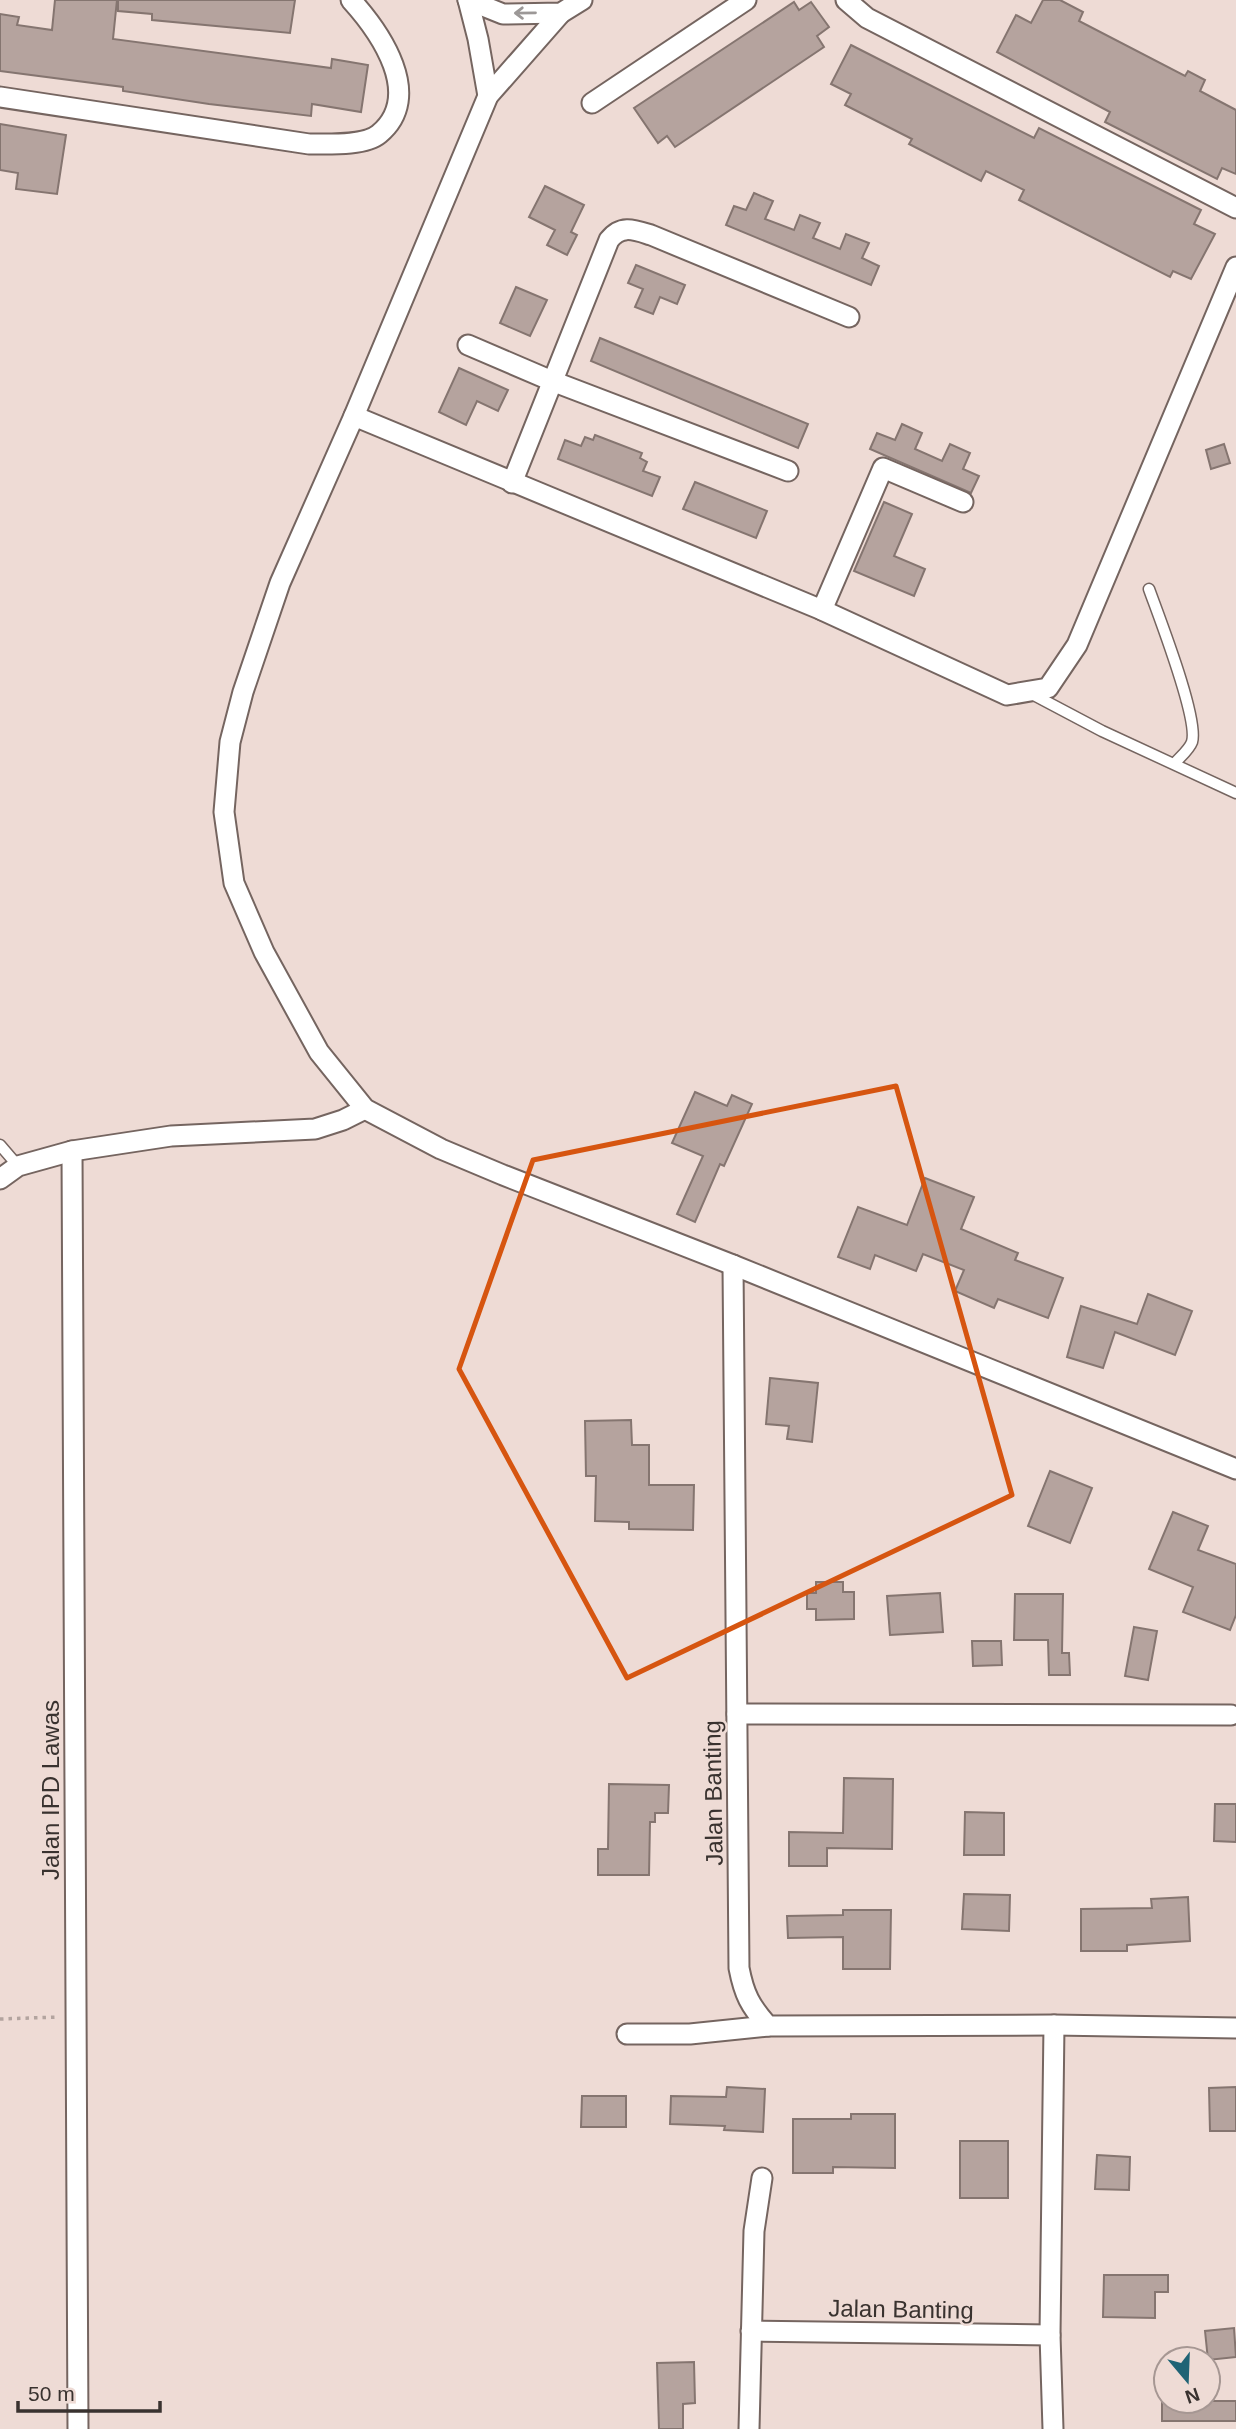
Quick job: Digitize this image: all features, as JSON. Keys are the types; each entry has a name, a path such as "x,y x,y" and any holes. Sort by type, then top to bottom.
{"street":[{"path":"0,97 309,144 349,143 378,135 395,113 399,88 393,63 370,23 351,0"},
{"path":"468,0 503,14 561,13"},
{"path":"468,0 488,96"},
{"path":"582,0 561,13 488,96 354,416 280,583 243,692 230,742 224,813 234,883 264,952 319,1052 365,1110 441,1149 503,1175 1236,1469"},
{"path":"592,103 746,0"},
{"path":"846,0 867,18 1236,208"},
{"path":"512,483 614,233 629,228 651,235 849,317"},
{"path":"354,416 822,610 1007,695 1028,692 1048,688 1077,645 1236,267"},
{"path":"468,345 552,381 788,471"},
{"path":"822,610 883,468 963,502"},
{"path":"0,1179 18,1166 72,1152 171,1136 315,1129 365,1110"},
{"name":"Jalan IPD Lawas","path":"72,1152 78,2429"},
{"name":"Jalan Banting","path":"733,1265 739,1968 746,1998 768,2026"},
{"path":"737,1714 1231,1715"},
{"path":"1053,2429 1050,2335 1054,2025"},
{"path":"626,2034 690,2035 768,2026 1054,2025 1236,2028"},
{"path":"749,2429 754,2231 762,2178"},
{"name":"Jalan Banting","path":"751,2331 1050,2335"}],"lane":[{"path":"1149,589 1186,698 1193,733 1191,745 1175,763"},
{"path":"1028,692 1102,731 1236,793"},
{"path":"0,1145 18,1166"}],"path":[{"path":"0,2019 75,2016"}],"highlighted area":[{"path":"896,1086 1012,1495 627,1678 459,1369 533,1160"}],"building":[{"path":"55,0 117,0 113,39 331,68 332,59 368,65 361,112 312,104 311,116 209,104 123,91 123,87 0,71 0,14 19,17 17,25 52,30"},
{"path":"118,0 295,0 290,33 152,20 152,14 118,11"},
{"path":"1043,0 1060,0 1083,12 1079,21 1185,76 1188,71 1205,80 1200,91 1236,110 1236,174 1222,168 1217,179 1105,122 1110,112 997,52 1016,15 1031,23"},
{"path":"794,2 799,10 811,2 829,27 817,36 824,47 675,147 667,136 658,143 634,108"},
{"path":"851,45 1034,138 1039,128 1201,210 1194,224 1215,234 1191,279 1173,271 1170,277 1019,200 1024,190 986,171 981,181 909,144 912,139 845,105 851,94 831,84"},
{"path":"0,124 66,135 57,194 16,189 18,173 0,170"},
{"path":"545,186 584,205 571,232 577,235 567,255 547,245 555,230 529,217"},
{"path":"754,193 773,201 765,219 794,230 800,215 820,223 813,238 840,249 846,234 869,243 862,258 879,266 871,285 726,225 734,206 746,210"},
{"path":"636,265 685,285 677,304 660,297 653,314 635,307 643,289 628,283"},
{"path":"516,287 547,300 530,336 500,323"},
{"path":"600,338 808,424 798,448 591,361"},
{"path":"459,368 508,390 498,411 477,401 466,425 439,412"},
{"path":"902,424 922,433 915,449 942,461 950,444 970,453 963,469 979,476 971,493 870,449 877,433 895,440"},
{"path":"595,435 642,453 640,458 647,462 643,471 660,477 652,496 558,459 565,440 581,446 585,437 593,440"},
{"path":"1224,444 1230,463 1211,469 1206,450"},
{"path":"695,482 767,511 756,538 683,509"},
{"path":"884,502 912,514 894,556 925,569 914,596 854,571"},
{"path":"695,1092 727,1106 732,1095 752,1104 724,1166 720,1164 695,1222 677,1214 703,1156 672,1143"},
{"path":"925,1178 974,1197 961,1229 1018,1253 1015,1260 1063,1278 1048,1318 998,1299 994,1308 955,1291 964,1270 923,1254 916,1271 875,1255 870,1269 838,1257 858,1207 907,1225"},
{"path":"1148,1294 1192,1311 1175,1355 1115,1332 1103,1368 1067,1357 1081,1306 1137,1324"},
{"path":"770,1378 818,1383 812,1442 787,1439 789,1426 766,1424"},
{"path":"631,1420 632,1445 649,1445 649,1485 694,1485 693,1530 629,1529 629,1522 595,1521 596,1476 586,1476 585,1421"},
{"path":"1050,1471 1092,1488 1070,1543 1028,1526"},
{"path":"1173,1512 1208,1526 1198,1550 1236,1564 1236,1615 1230,1630 1183,1612 1193,1587 1149,1569"},
{"path":"816,1582 843,1582 843,1592 854,1592 854,1619 816,1620 816,1609 807,1609 807,1593 816,1593"},
{"path":"940,1593 943,1632 890,1635 887,1596"},
{"path":"1015,1594 1063,1594 1062,1653 1069,1653 1070,1675 1049,1675 1048,1640 1014,1640"},
{"path":"1134,1627 1157,1631 1148,1680 1125,1676"},
{"path":"972,1641 1001,1641 1002,1665 973,1666"},
{"path":"844,1778 893,1779 892,1849 827,1848 827,1866 789,1866 789,1832 843,1833"},
{"path":"609,1784 669,1785 668,1813 655,1813 655,1822 650,1822 649,1875 598,1875 598,1849 608,1849"},
{"path":"1215,1804 1236,1804 1236,1842 1214,1841"},
{"path":"965,1812 1004,1813 1004,1855 964,1855"},
{"path":"964,1894 1010,1895 1009,1931 962,1929"},
{"path":"1188,1897 1190,1941 1127,1945 1127,1951 1081,1951 1081,1909 1152,1908 1151,1899"},
{"path":"843,1910 891,1910 890,1969 843,1969 843,1937 788,1938 787,1916 843,1915"},
{"path":"727,2087 765,2089 763,2132 724,2130 725,2126 670,2124 671,2096 726,2097"},
{"path":"1236,2087 1236,2131 1210,2131 1209,2088"},
{"path":"582,2096 626,2096 626,2127 581,2127"},
{"path":"851,2114 895,2114 895,2168 833,2167 833,2173 793,2173 793,2119 851,2119"},
{"path":"960,2141 1008,2141 1008,2198 960,2198"},
{"path":"1097,2155 1130,2157 1129,2190 1095,2189"},
{"path":"1104,2275 1168,2275 1168,2292 1155,2292 1155,2318 1103,2317"},
{"path":"1234,2328 1236,2357 1222,2358 1222,2345 1206,2345 1205,2331"},
{"path":"694,2362 695,2403 683,2404 683,2429 659,2429 657,2363"},
{"path":"1222,2401 1236,2401 1236,2421 1162,2421 1162,2415 1222,2415"}]}
